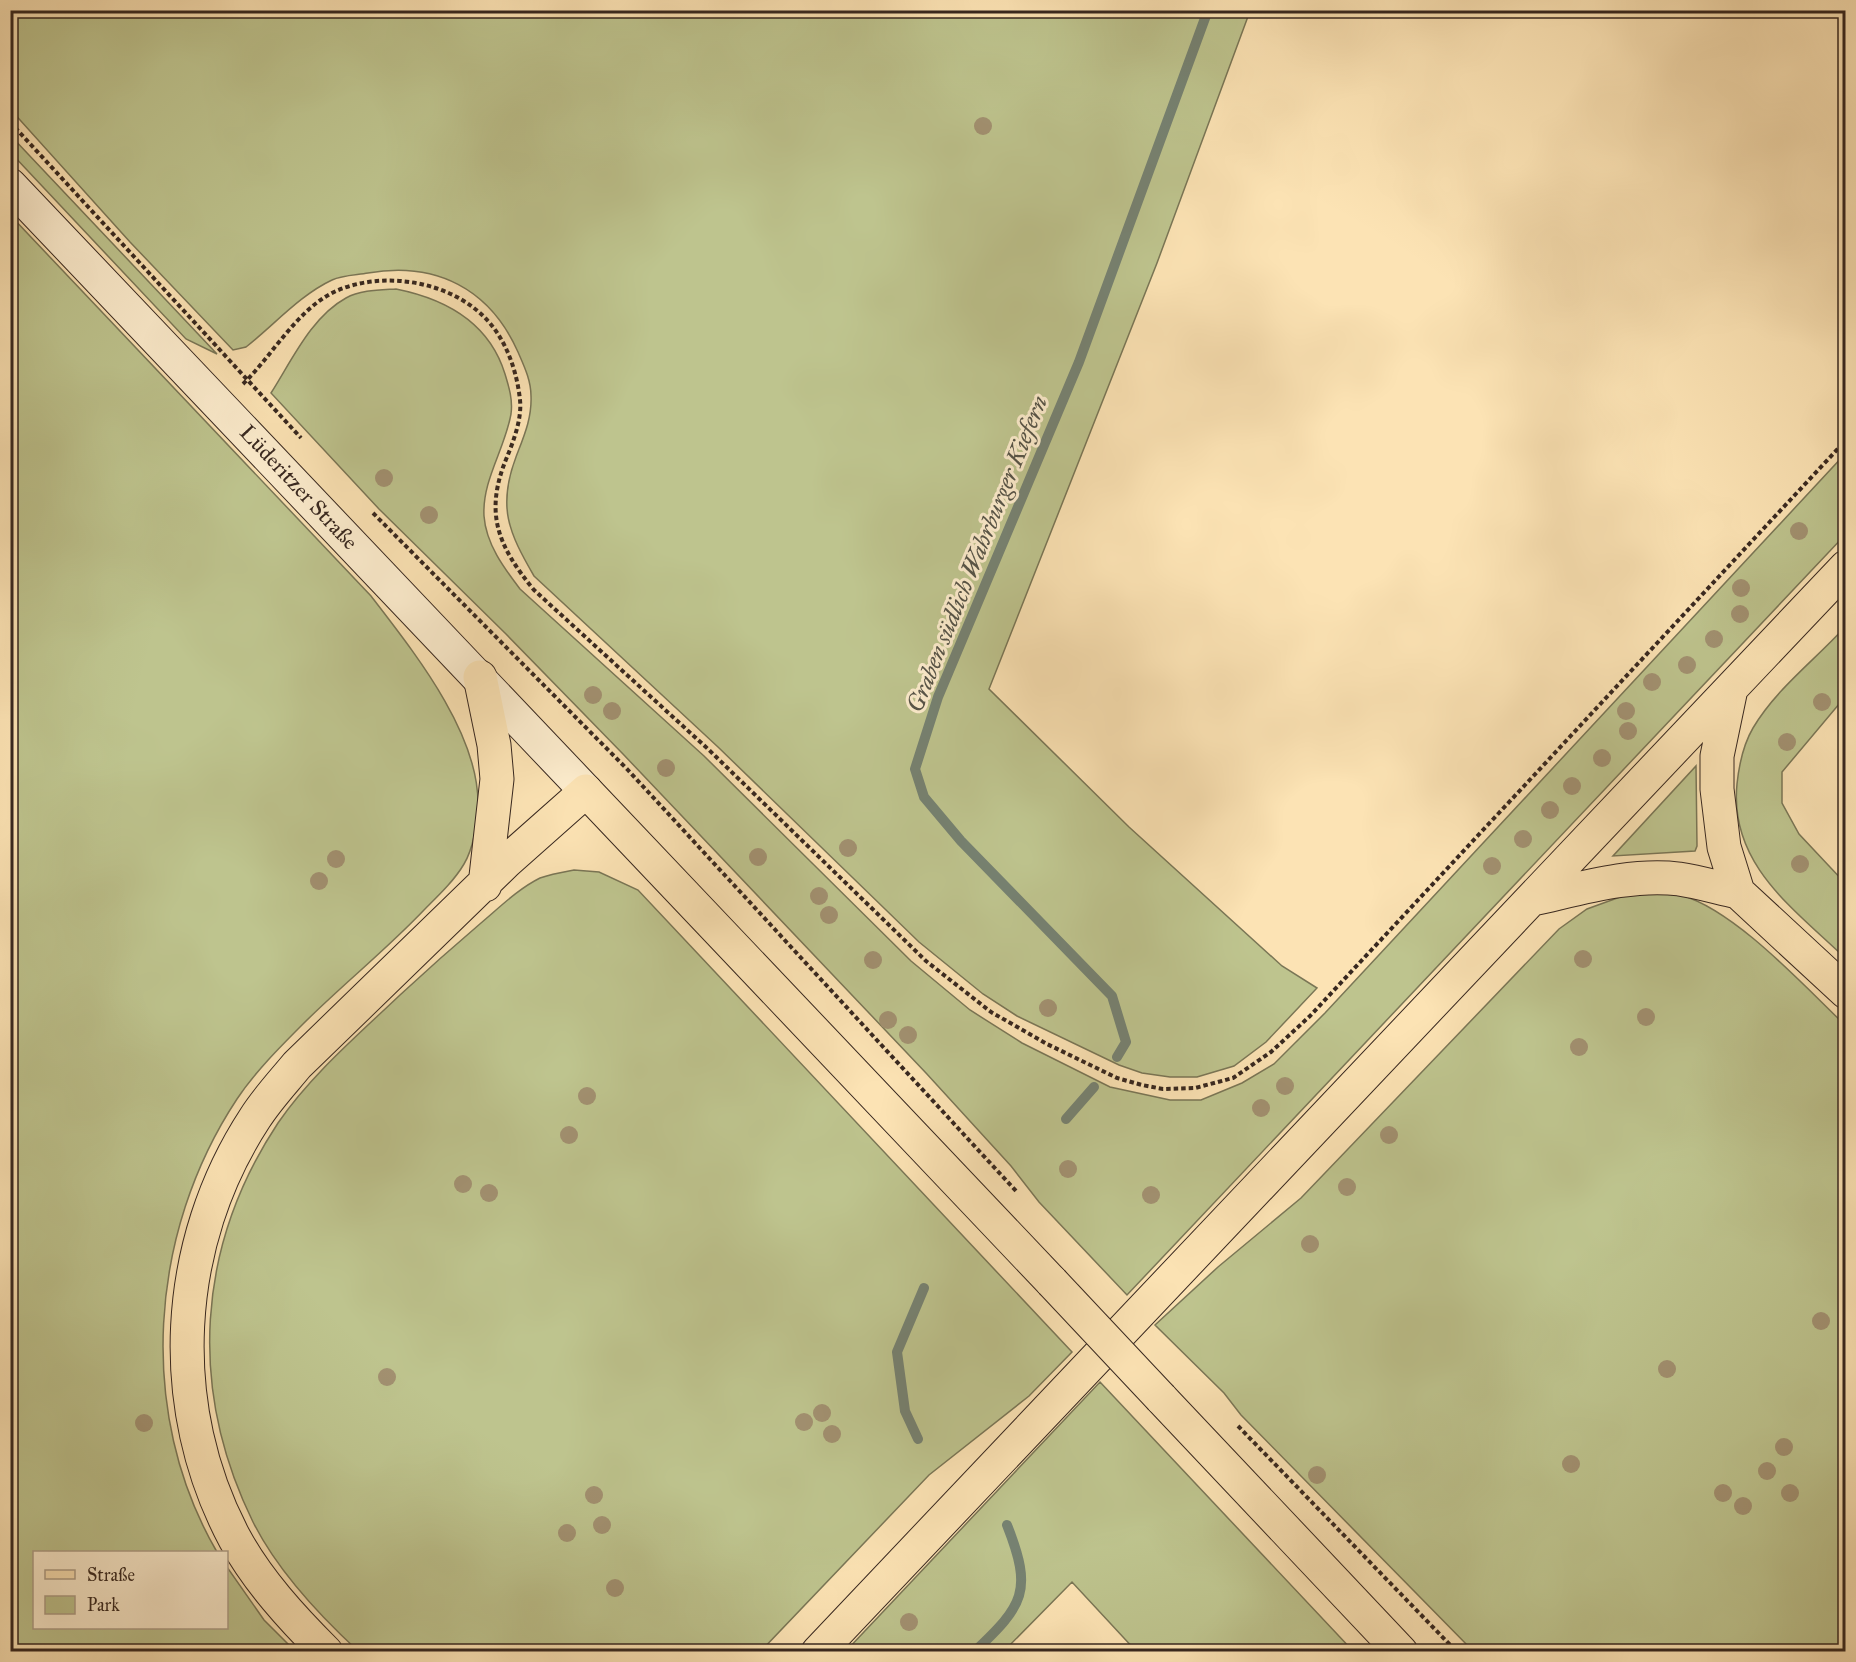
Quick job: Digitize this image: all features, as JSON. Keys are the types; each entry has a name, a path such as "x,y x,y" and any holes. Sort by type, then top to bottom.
{"main road":[{"name":"Lüderitzer Straße","path":"10,185 586,791"},
{"path":"818,1652 1845,567"},
{"path":"480,677 494,745 497,779 485,885"},
{"path":"1731,689 1717,756 1717,789 1724,847 1738,892 1845,992"},
{"path":"327,1652 284,1607 248,1560 225,1518 210,1482 196,1429 187,1361 189,1304 196,1256 205,1222 224,1175 242,1140 268,1100 314,1047 528,842 586,791 1401,1652"},
{"path":"1533,899 1602,884 1645,879 1678,879 1738,892"}],"path":[{"path":"10,122 309,446"},
{"path":"221,405 312,309 335,292 365,282 393,280 418,283 445,291 474,309 488,321 505,346 515,373 520,402 518,423 497,483 497,526 513,564 534,590 708,749 926,961 991,1012 1047,1044 1117,1078 1163,1089 1195,1088 1233,1078 1271,1052 1310,1016 1845,440"},
{"path":"371,512 627,769 1021,1196"},
{"path":"1236,1424 1457,1652"}],"green space":[{"path":"10,11 1250,11 1157,263 989,689 1129,827 1282,966 1317,988 1266,1042 1234,1066 1197,1077 1170,1077 1142,1073 1119,1065 1017,1016 983,994 919,942 718,747 534,576 512,533 507,505 510,475 529,419 531,390 518,352 492,311 458,284 438,276 416,271 393,270 349,275 336,278 320,286 246,347 233,350 130,242 11,110"},
{"path":"11,136 217,354 186,339 11,153"},
{"path":"11,216 371,596 424,667 456,721 468,749 475,777 478,805 470,851 460,870 409,925 303,1024 252,1079 237,1099 208,1151 185,1206 171,1264 164,1323 165,1383 174,1441 191,1498 217,1551 33,1551 33,1629 228,1629 228,1568 264,1620 295,1651 11,1651"},
{"path":"396,289 432,299 463,316 477,327 498,356 509,389 511,414 490,477 484,503 484,516 492,546 520,589 704,756 911,961 970,1010 1022,1043 1110,1087 1170,1100 1201,1100 1242,1083 1274,1064 1325,1013 1845,454 1845,535 1127,1295 1039,1202 1011,1166 926,1073 623,754 379,509 271,393 312,328 334,306 357,293"},
{"path":"1845,627 1845,697 1782,772 1782,803 1799,834 1845,883 1845,958 1786,902 1768,882 1754,861 1743,838 1737,812 1737,784 1740,762 1747,741 1762,714 1784,688"},
{"path":"1696,766 1697,846 1695,851 1613,856"},
{"path":"574,870 599,872 638,890 1072,1352 1029,1396 929,1475 761,1651 358,1651 314,1607 274,1557 253,1522 232,1472 218,1421 211,1370 210,1319 217,1269 230,1219 251,1170 278,1123 305,1088 336,1056 430,967 517,893 540,878"},
{"path":"1631,893 1681,895 1724,916 1768,951 1845,1025 1845,1651 1473,1651 1241,1415 1224,1393 1155,1325 1218,1267 1301,1198 1559,929 1587,909"},
{"path":"1100,1382 1353,1651 1136,1651 1072,1582 1004,1651 846,1651"}],"waterway":[{"name":"Graben südlich Wahrburger Kiefern","path":"1117,1057 1126,1042 1112,996 961,841 924,797 915,769 938,697 1079,362 1208,10"},
{"name":"Graben südlich Wahrburger Kiefern","path":"1066,1119 1094,1087"},
{"name":"Graben südlich Wahrburger Kiefern","path":"918,1439 905,1411 897,1352 924,1288"},
{"name":"Graben südlich Wahrburger Kiefern","path":"974,1652 1004,1622 1019,1596 1020,1566 1007,1525"}]}
